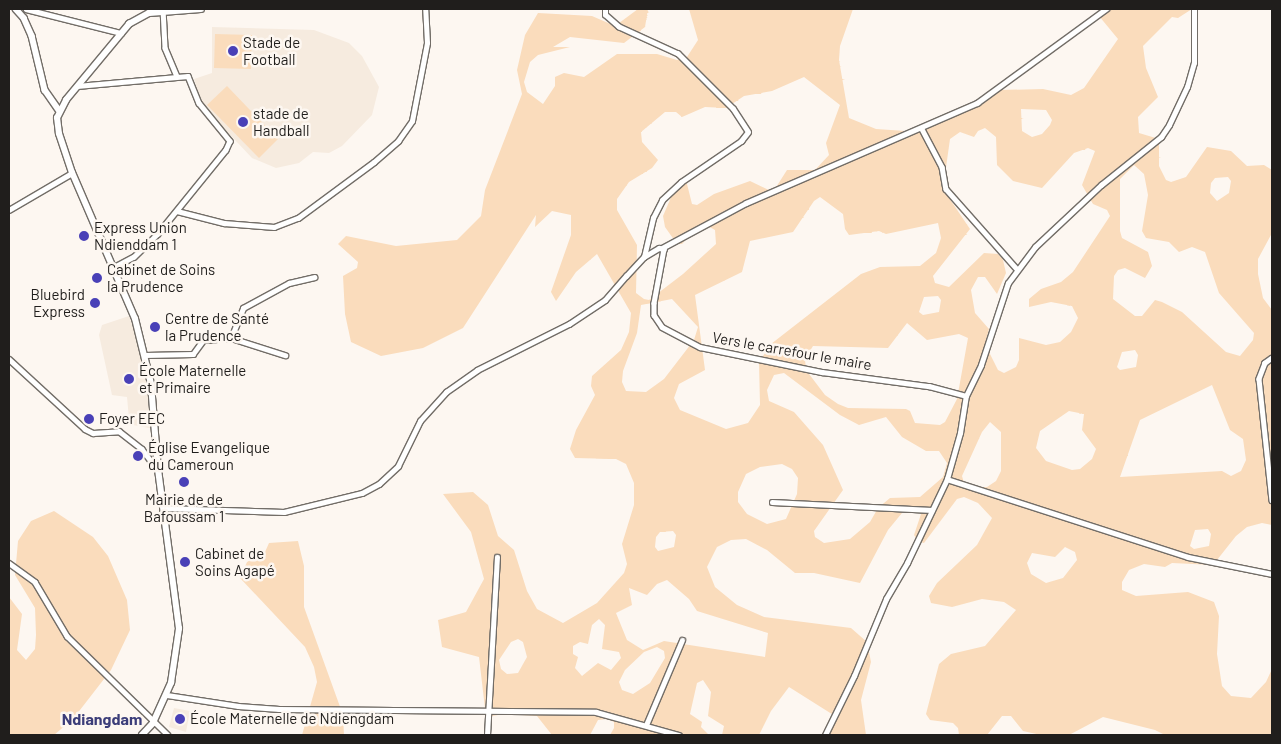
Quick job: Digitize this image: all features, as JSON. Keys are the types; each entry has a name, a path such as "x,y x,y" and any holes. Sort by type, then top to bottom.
{"street":[{"path":"16,9 27,23 45,90 59,110 59,134 72,173 113,268 145,355 154,409 158,470 179,618 177,656 166,695 153,723 142,735"},
{"path":"26,9 121,34"},
{"path":"59,110 121,34 144,15 163,10 201,9"},
{"path":"177,210 224,223 274,227 298,218 374,162 398,141 412,121 427,42 425,9"},
{"path":"605,9 605,15 619,27 678,54 733,109 748,132 741,142 681,182 662,200 653,218 644,257"},
{"path":"164,508 284,512 362,493 380,484 398,466 420,421 446,392 477,370 569,324 605,300 644,257 746,203 922,129 977,103 1106,9"},
{"path":"825,735 854,676 886,599 907,563 947,479 960,433 966,396 981,365 1004,294 1017,269 1062,221 1114,174 1157,140 1169,125 1187,87 1194,63 1194,9"},
{"path":"163,10 165,48 176,76"},
{"path":"77,86 188,76 199,103 228,136 226,150 177,210 140,252 113,268"},
{"path":"922,129 942,167 946,189 1017,269"},
{"path":"9,210 72,173"},
{"name":"Vers le carrefour le maire","path":"662,248 665,252 654,315 662,327 679,338 724,354 772,360 822,372 929,386 966,396"},
{"path":"231,338 243,308 289,283 314,277"},
{"path":"145,355 193,354 203,340 231,338 285,355"},
{"path":"1272,358 1265,362 1259,379 1272,500"},
{"path":"9,360 85,429 93,432 119,431 142,449 158,470"},
{"path":"947,479 1188,557 1272,574"},
{"path":"772,502 932,510"},
{"path":"487,735 497,557"},
{"path":"9,562 35,582 67,636 110,676 153,723 168,735"},
{"path":"646,725 682,640"},
{"path":"166,695 247,707 488,713 534,709 596,712 679,735"}],"shaded area":[{"path":"638,9 648,9 645,27 624,43 570,37 553,47 570,47 538,55 530,62 524,82 527,92 543,104 555,86 555,77 564,73 584,77 617,54 657,54 677,60 687,57 698,40 689,9 853,9 840,46 839,60 849,118 876,129 921,132 1000,90 1043,89 1071,95 1084,88 1118,39 1099,16 1100,9 1192,9 1178,18 1172,17 1143,46 1146,68 1158,97 1138,117 1139,133 1159,139 1159,166 1166,180 1171,182 1186,177 1207,147 1231,151 1247,166 1264,165 1272,170 1272,233 1258,259 1258,274 1263,298 1272,310 1272,525 1262,523 1247,527 1236,536 1213,565 1172,563 1165,567 1144,564 1129,570 1122,582 1122,590 1136,596 1188,592 1214,602 1219,616 1217,654 1222,686 1231,696 1251,698 1266,682 1272,669 1272,735 1165,735 1155,730 1103,717 1069,735 1041,735 1023,731 1011,716 1002,716 987,735 959,735 958,728 953,723 930,720 926,714 939,664 951,654 985,646 1016,610 1004,602 982,599 952,607 931,603 929,596 937,583 977,545 992,518 978,503 964,497 957,499 924,543 918,541 914,535 921,514 916,509 902,513 888,530 860,583 814,573 795,573 767,550 746,539 731,540 717,547 707,567 715,587 737,605 764,617 851,628 867,642 871,662 861,700 866,735 826,735 835,716 789,687 771,711 759,735 722,735 724,726 708,716 711,692 703,680 697,683 690,714 702,722 701,727 709,735 610,735 614,728 614,722 607,719 598,720 590,735 552,735 537,716 504,714 486,717 479,657 442,647 438,620 466,612 484,579 471,532 443,494 473,492 488,505 498,536 514,550 527,591 537,609 563,623 597,603 624,573 627,564 622,544 634,505 634,483 626,464 616,459 575,458 570,449 576,430 595,395 591,386 592,376 621,350 629,332 631,313 597,254 576,272 556,301 551,292 571,235 571,215 552,211 535,227 536,215 463,328 423,348 381,356 351,342 345,314 343,276 357,268 358,262 338,244 346,236 396,246 457,240 481,216 485,190 522,94 517,70 525,35 538,13 592,16 615,26","holes":["804,77 840,105 826,143 829,155 815,170 787,170 773,192 750,181 714,194 697,205 692,204 687,184 683,182 675,188 663,216 665,227 677,244 682,244 696,229 706,225 715,230 716,244 683,274 649,300 644,299 636,293 637,245 617,210 617,199 629,182 652,168 658,160 642,142 641,132 665,112 676,112 682,117 705,107 726,108 744,96 772,91","1021,109 1046,110 1052,120 1042,134 1032,137 1022,131","985,128 996,137 997,165 1013,181 1042,188 1074,153 1088,148 1095,151 1082,185 1093,204 1107,210 1110,216 1073,272 1061,282 1041,289 1029,299 1029,307 1051,302 1072,306 1078,318 1071,332 1060,342 1046,345 1019,338 1019,360 1016,367 1004,373 998,370 985,344 989,329 975,313 971,290 978,277 985,277 997,294 1006,273 1003,260 998,254 984,253 949,287 935,283 933,276 970,229 943,189 950,139 960,132 974,137 978,131","1134,165 1144,174 1148,195 1142,231 1146,238 1169,242 1179,252 1192,247 1205,252 1219,293 1254,333 1253,340 1240,356 1226,352 1182,312 1162,302 1155,300 1142,316 1135,316 1113,299 1114,276 1118,270 1125,268 1145,278 1152,266 1148,252 1122,238 1120,231 1120,179","1228,177 1231,181 1229,193 1217,201 1210,193 1211,183 1215,178","820,197 843,214 845,229 849,235 879,231 886,234 938,223 941,238 936,253 920,266 880,267 861,274 771,344 759,362 760,405 748,423 726,429 680,410 674,398 679,384 705,370 695,295 742,272 750,241 793,232 814,201","938,296 941,300 939,312 923,315 919,312 924,297","672,299 698,327 694,340 664,379 646,392 626,391 622,382 623,371 637,333 641,305","907,323 927,340 959,334 968,338 957,399 945,422 940,425 915,423 910,411 906,409 848,408 838,404 825,395 806,370 805,359 813,346 888,348","1135,350 1138,355 1136,367 1120,370 1117,367 1122,352","784,373 840,415 859,425 886,417 902,437 926,451 939,451 947,463 943,477 920,497 890,498 878,508 870,522 850,539 824,543 815,537 814,531 843,490 823,445 794,412 769,401 767,390 774,375","1212,385 1230,430 1243,439 1246,460 1241,471 1231,476 1222,471 1120,477 1140,420","1069,411 1084,414 1082,430 1096,449 1092,459 1080,469 1072,470 1046,461 1036,448 1040,431","990,422 1001,432 1001,471 996,481 987,487 973,488 964,483 962,476 982,432","782,464 792,469 798,478 797,494 786,519 767,524 747,514 738,502 738,492 746,474 760,467","1208,529 1211,534 1209,546 1194,549 1190,546 1195,530","673,531 676,535 674,547 658,551 655,547 656,537 660,532","1065,547 1075,552 1077,560 1063,578 1046,583 1031,574 1027,563 1032,553 1055,557","667,580 689,599 697,611 768,633 765,657 664,641 643,650 627,640 616,613 632,605 629,588 647,595 657,584","599,619 605,625 602,649 619,652 621,658 611,670 598,663 582,676 575,668 578,657 573,654 573,646 580,642 588,644 592,625","518,639 523,642 527,657 518,673 507,674 501,669 499,660 511,642","657,647 664,651 665,658 650,683 633,694 622,690 619,682 625,670 644,652"]},
{"path":"212,27 314,30 349,43 362,56 379,87 372,115 342,146 329,153 313,152 299,163 276,168 252,158 203,106 194,79 212,73"},
{"name":"Stade de Football","path":"215,34 252,35 251,69 214,68"},
{"name":"stade de Handball","path":"227,86 278,139 259,158 207,105"},
{"name":"École Maternelle et Primaire","path":"129,316 145,359 155,429 133,425 129,419 127,397 112,395 99,335 102,325"},
{"path":"54,511 93,537 108,556 127,600 130,630 111,670 73,719 54,735 9,735 9,597 22,614 17,650 26,660 35,649 36,635 35,608 15,575 18,541 31,521"},
{"path":"298,541 304,566 304,607 343,715 344,735 302,735 317,682 314,667 305,647 240,578 247,562 265,552 269,543"},
{"name":"École Maternelle de Ndiengdam","path":"174,708 190,711 186,732 169,727"}],"place":[{"name":"Stade de Football","path":"233,51"},
{"name":"stade de Handball","path":"243,122"},
{"name":"Express Union Ndienddam 1","path":"84,236"},
{"name":"Cabinet de Soins la Prudence","path":"97,278"},
{"name":"Bluebird Express","path":"95,303"},
{"name":"Centre de Santé la Prudence","path":"155,327"},
{"name":"École Maternelle et Primaire","path":"129,379"},
{"name":"Foyer EEC","path":"89,419"},
{"name":"Église Evangelique du Cameroun","path":"138,456"},
{"name":"Mairie de de Bafoussam 1","path":"184,482"},
{"name":"Cabinet de Soins Agapé","path":"185,562"},
{"name":"École Maternelle de Ndiengdam","path":"180,719"}],"district":[{"name":"Ndiangdam","path":"102,719"}]}
